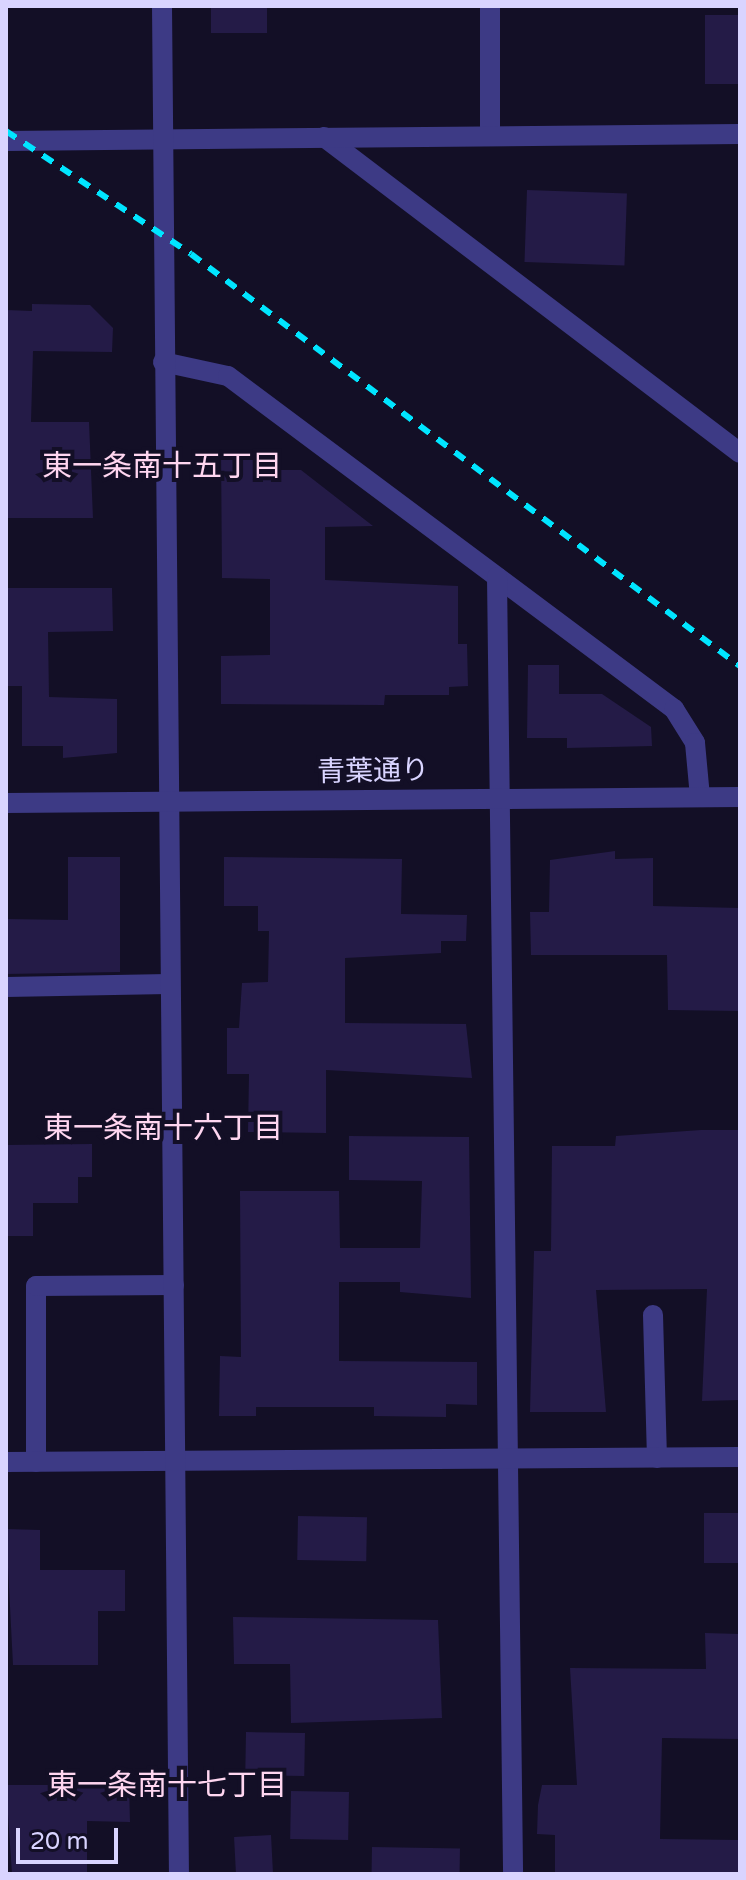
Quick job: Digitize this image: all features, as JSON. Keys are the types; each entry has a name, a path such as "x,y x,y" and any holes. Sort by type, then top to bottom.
{"street":[{"path":"162,6 165,801 177,1463 179,1874"},
{"path":"490,6 490,136"},
{"path":"6,141 740,134"},
{"path":"324,137 740,453"},
{"path":"163,362 228,376 674,709 695,743 700,797"},
{"path":"497,577 513,1874"},
{"name":"青葉通り","path":"6,803 740,797"},
{"path":"6,987 168,984"},
{"path":"36,1462 36,1286 174,1285"},
{"path":"653,1315 657,1458"},
{"path":"6,1462 740,1457"}],"building":[{"path":"211,6 267,6 267,33 211,33"},
{"path":"705,15 740,15 740,84 705,84"},
{"path":"527,190 627,193 624,265 524,262"},
{"path":"32,304 90,305 113,328 112,352 33,351 31,422 89,422 93,518 6,518 6,310 32,311"},
{"path":"221,450 263,451 263,460 277,460 277,470 301,470 373,526 325,527 325,580 458,586 458,644 467,644 468,686 449,687 449,695 385,695 384,705 221,704 221,656 270,655 270,579 222,578"},
{"path":"6,588 112,588 113,631 48,632 49,697 117,699 117,753 63,758 63,746 22,746 22,686 6,686"},
{"path":"528,665 559,665 559,694 602,694 651,727 652,746 567,748 567,738 527,738"},
{"path":"615,851 615,859 653,858 653,906 740,908 740,1011 668,1010 667,955 531,955 530,912 549,912 550,860"},
{"path":"68,857 120,857 120,972 6,974 6,919 68,920"},
{"path":"224,857 402,859 401,914 467,915 466,941 441,941 441,953 345,958 345,1023 466,1024 472,1078 326,1070 326,1133 248,1132 249,1074 227,1074 227,1028 239,1028 242,983 268,982 269,931 258,931 258,906 224,906"},
{"path":"740,1130 740,1400 702,1401 707,1289 596,1290 606,1412 530,1412 534,1251 551,1251 552,1146 615,1146 616,1136"},
{"path":"349,1136 469,1137 471,1298 400,1292 400,1282 339,1282 339,1361 477,1362 477,1405 446,1404 446,1417 374,1416 374,1407 256,1407 256,1416 219,1416 220,1356 241,1357 240,1191 339,1191 340,1248 420,1248 422,1181 349,1180"},
{"path":"92,1144 92,1177 78,1177 78,1203 33,1203 33,1236 6,1236 6,1145"},
{"path":"704,1513 740,1513 740,1563 704,1563"},
{"path":"298,1516 367,1517 366,1561 297,1560"},
{"path":"6,1529 40,1530 40,1570 125,1570 125,1611 98,1611 98,1665 13,1665"},
{"path":"233,1617 438,1620 442,1718 291,1723 290,1664 234,1664"},
{"path":"705,1633 740,1634 740,1739 662,1738 660,1839 740,1840 740,1874 555,1874 555,1835 537,1834 538,1805 542,1785 577,1785 570,1668 706,1669"},
{"path":"246,1732 305,1733 304,1776 245,1775"},
{"path":"6,1785 129,1785 130,1822 87,1821 87,1874 12,1874"},
{"path":"291,1791 349,1792 348,1840 290,1839"},
{"path":"271,1835 273,1874 236,1874 234,1837"},
{"path":"372,1847 460,1849 460,1874 372,1874"}],"railway":[{"path":"6,131 191,254 740,666"}],"district":[{"name":"東一条南十五丁目","path":"162,467"},
{"name":"東一条南十六丁目","path":"163,1129"},
{"name":"東一条南十七丁目","path":"167,1786"}]}
